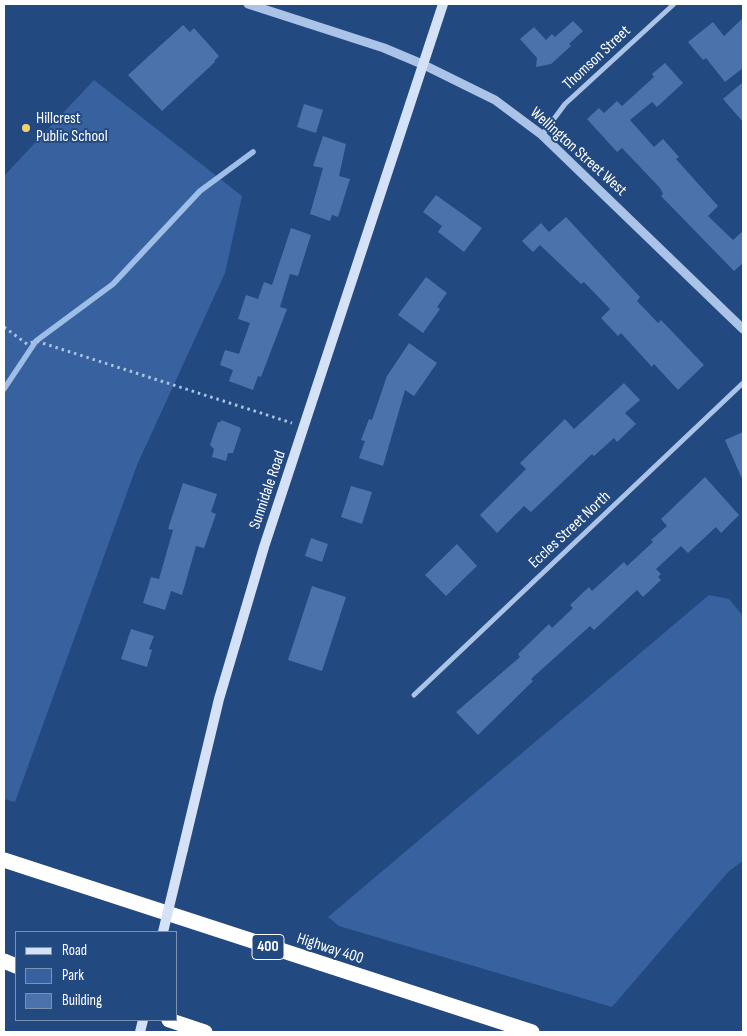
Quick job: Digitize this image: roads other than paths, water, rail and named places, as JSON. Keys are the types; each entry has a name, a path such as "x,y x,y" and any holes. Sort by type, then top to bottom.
{"highway":[{"name":"Highway 400","path":"4,860 532,1032"},
{"path":"173,1021 205,1032"}],"main road":[{"name":"Sunnidale Road","path":"163,931 219,698 264,547 305,427 442,4"}],"street":[{"name":"Wellington Street West","path":"248,4 384,48 422,64 495,100 542,135 743,329"},
{"name":"Thomson Street","path":"542,135 565,104 674,4"},
{"name":"Eccles Street North","path":"414,695 743,383"}],"waterway":[{"path":"4,389 36,341 113,284 200,191 253,152"}],"place":[{"name":"Hillcrest Public School","path":"26,128"}]}
